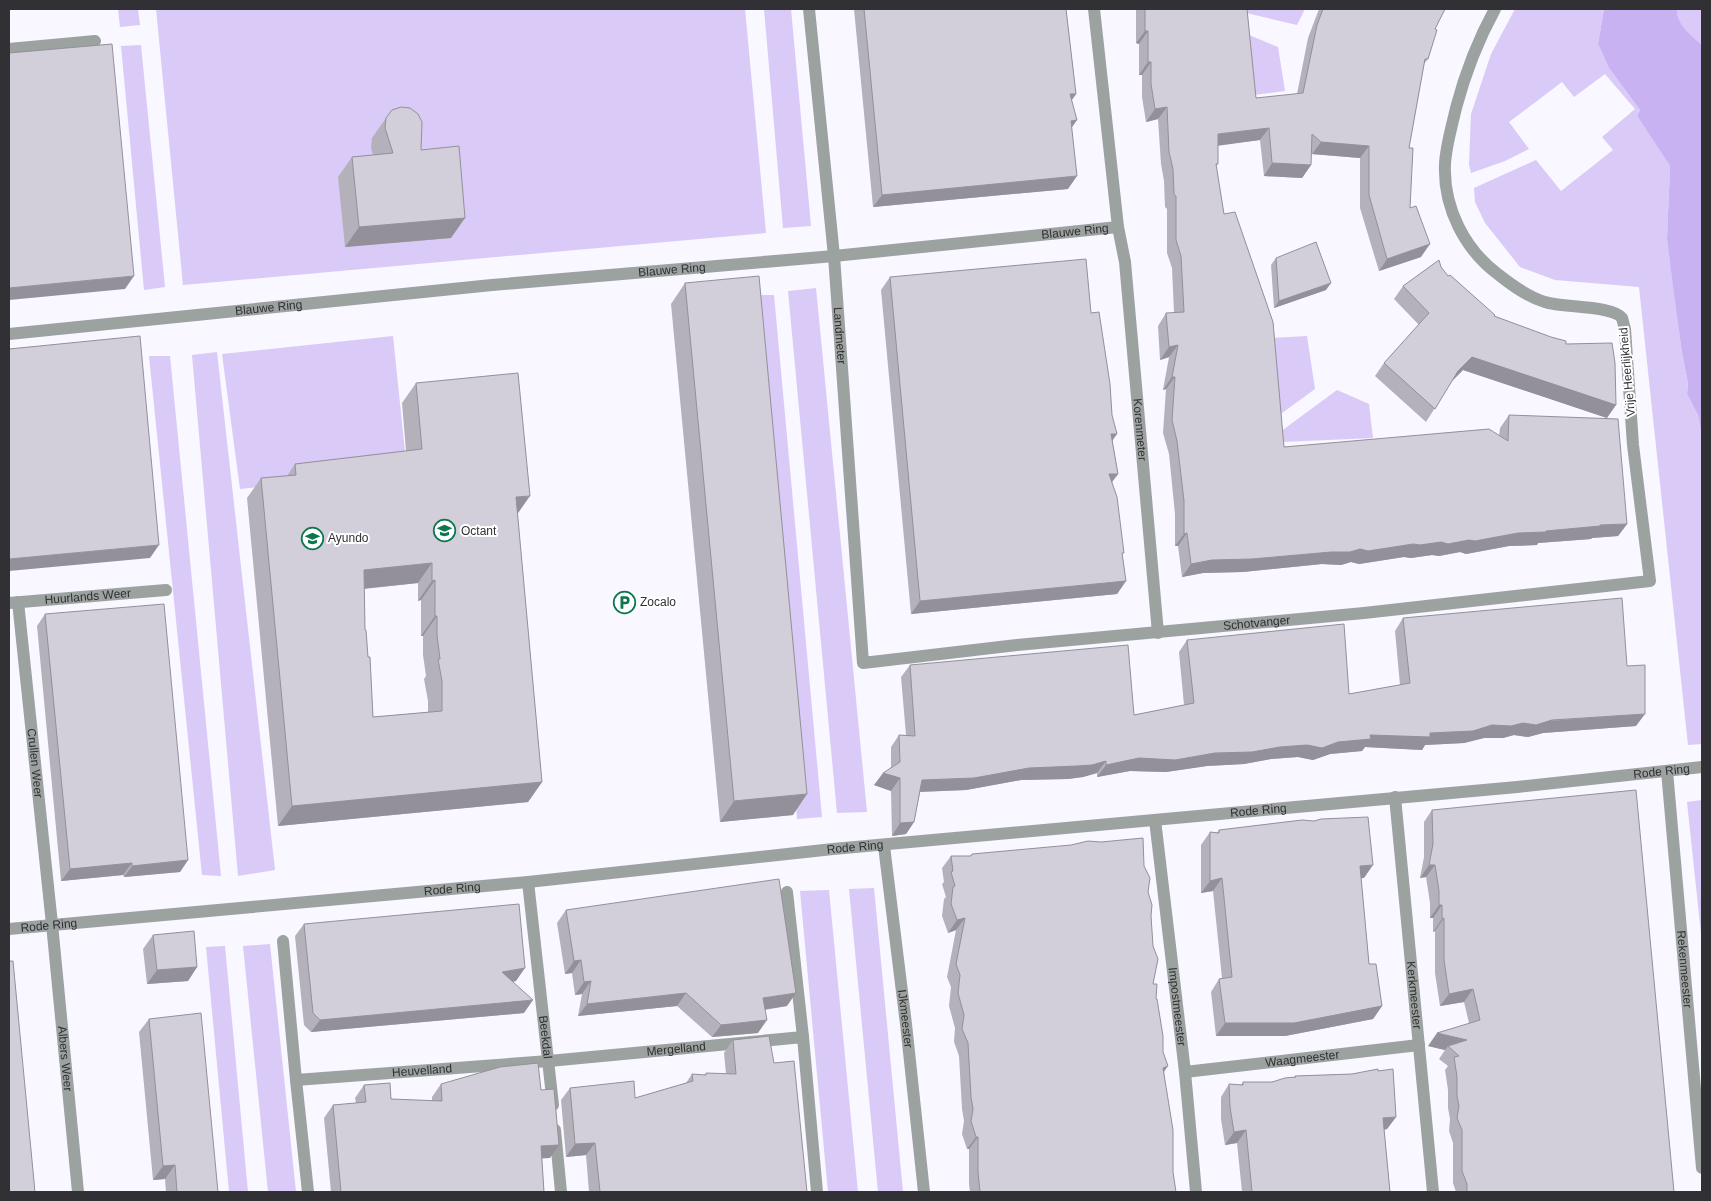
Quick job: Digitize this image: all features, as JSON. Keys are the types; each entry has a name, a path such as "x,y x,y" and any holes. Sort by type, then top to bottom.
{"street":[{"name":"Landmeter","path":"809,9 834,256 863,663"},
{"name":"Blauwe Ring","path":"9,334 492,285 834,256 1118,227 1094,9"},
{"name":"Vrije Heerlijkheid","path":"1495,9 1475,52 1462,88 1452,127 1445,164 1447,190 1453,215 1465,240 1487,266 1517,289 1545,302 1572,307 1606,309 1622,318 1625,329 1633,446 1650,581"},
{"path":"9,49 95,41"},
{"name":"Korenmeter","path":"1118,227 1125,262 1158,633"},
{"name":"Schotvanger","path":"863,663 1018,645 1364,613 1650,581"},
{"name":"Huurlands Weer","path":"13,602 166,590"},
{"name":"Crullen Weer","path":"13,602 52,924"},
{"name":"Rode Ring","path":"9,929 528,882 834,849 884,846 1395,798 1702,767"},
{"name":"Rekenmeester","path":"1668,770 1702,1168"},
{"name":"Kerkmeester","path":"1395,798 1433,1192"},
{"name":"Impostmeester","path":"1155,820 1185,1072 1196,1192"},
{"name":"IJkmeester","path":"884,846 924,1192"},
{"name":"Beekdal","path":"528,882 549,1061 561,1192"},
{"path":"787,892 817,1192"},
{"name":"Albers Weer","path":"52,924 78,1192"},
{"path":"283,941 308,1192"},
{"name":"Mergelland","path":"549,1061 803,1037"},
{"name":"Waagmeester","path":"1185,1072 1420,1046"},
{"name":"Heuvelland","path":"296,1080 549,1061"}],"shaded area":[{"path":"118,9 138,9 140,25 120,27"},
{"path":"156,9 745,9 766,233 183,285"},
{"path":"764,9 791,9 811,226 783,228"},
{"path":"1245,9 1305,9 1297,25 1246,13"},
{"path":"1515,9 1604,9 1598,44 1609,68 1640,110 1637,116 1670,166 1667,239 1682,353 1688,383 1687,394 1698,415 1702,436 1702,744 1688,745 1639,287 1555,280 1520,267 1485,223 1475,202 1474,188 1536,160 1561,191 1613,150 1602,137 1635,109 1605,74 1574,97 1562,82 1509,122 1529,149 1505,161 1471,173 1469,165 1471,114 1491,54"},
{"path":"1604,9 1677,9 1682,25 1702,45 1702,436 1698,415 1687,394 1688,383 1682,353 1667,239 1670,166 1637,116 1640,110 1609,68 1598,44"},
{"path":"1677,9 1702,9 1702,45 1682,25"},
{"path":"1249,35 1278,47 1285,91 1253,95"},
{"path":"141,45 165,287 144,290 121,46"},
{"path":"816,288 867,812 837,813 788,291"},
{"path":"755,295 774,295 822,817 797,819"},
{"path":"393,336 407,471 240,489 222,354"},
{"path":"1307,336 1315,389 1278,416 1270,338"},
{"path":"217,352 275,870 238,876 192,355"},
{"path":"149,356 170,356 221,876 202,875"},
{"path":"1337,390 1369,404 1373,438 1282,442 1280,432"},
{"path":"1702,800 1702,943 1687,802"},
{"path":"874,888 903,1192 878,1192 849,889"},
{"path":"829,890 858,1192 828,1192 800,891"},
{"path":"270,944 296,1192 268,1192 243,946"},
{"path":"225,946 248,1192 229,1192 206,947"}],"building":[{"path":"864,9 1066,9 1076,94 1070,94 1077,120 1071,121 1077,176 882,195"},
{"path":"1145,9 1247,9 1256,98 1303,93 1317,25 1323,9 1445,9 1435,29 1437,30 1428,59 1425,59 1409,148 1413,148 1410,208 1416,206 1430,244 1387,259 1369,195 1369,146 1321,142 1312,134 1311,165 1272,163 1269,128 1218,134 1218,164 1216,164 1224,214 1235,212 1273,322 1284,447 1489,429 1508,441 1509,415 1618,419 1627,524 1518,533 1448,544 1441,542 1413,544 1368,551 1360,549 1350,552 1212,560 1191,564 1187,533 1184,534 1184,501 1177,441 1172,420 1175,377 1172,377 1178,345 1169,347 1166,313 1184,312 1181,256 1176,240 1176,196 1174,194 1173,169 1169,152 1167,107 1155,109 1151,84 1151,62 1148,62 1148,31 1145,31"},
{"path":"112,44 134,276 9,288 9,53"},
{"path":"401,107 410,108 418,114 422,122 421,150 459,146 465,218 359,227 352,157 393,153 385,128 386,118 392,110"},
{"path":"1316,242 1331,283 1279,301 1276,258"},
{"path":"1086,259 1091,313 1099,312 1110,384 1112,415 1117,434 1111,434 1118,474 1109,474 1117,497 1126,581 920,601 890,277"},
{"path":"1439,260 1441,267 1448,276 1450,275 1494,316 1566,341 1566,344 1612,343 1615,363 1616,405 1472,357 1458,371 1435,409 1384,363 1429,313 1403,286"},
{"path":"759,276 807,794 734,801 685,283"},
{"path":"140,336 159,545 9,559 9,349"},
{"path":"518,373 530,496 516,497 542,782 292,806 261,478 296,475 295,464 422,449 416,383","holes":["432,563 432,581 435,580 435,616 437,616 440,659 438,659 442,681 442,711 373,717 370,657 368,657 365,630 364,570"]},
{"path":"1622,598 1627,666 1645,665 1645,714 1552,720 1536,725 1523,723 1511,726 1492,725 1473,731 1430,733 1430,737 1370,735 1371,739 1338,742 1322,748 1307,745 1280,747 1252,752 1215,753 1175,760 1139,758 1106,765 1106,761 1092,765 1029,768 974,778 922,780 914,822 900,823 900,778 883,773 900,762 899,735 915,736 910,665 1128,645 1134,715 1194,703 1187,640 1344,624 1349,694 1410,683 1403,618"},
{"path":"164,604 188,860 132,866 132,863 70,869 45,614"},
{"path":"1636,790 1674,1192 1467,1192 1467,1184 1462,1171 1462,1130 1457,1118 1459,1106 1454,1057 1459,1056 1448,1046 1467,1040 1437,1033 1480,1020 1473,989 1449,994 1444,960 1444,918 1442,919 1442,905 1439,905 1435,865 1429,865 1433,844 1432,810"},
{"path":"1368,817 1373,865 1360,866 1369,964 1376,964 1382,1006 1294,1023 1225,1023 1219,979 1232,977 1222,878 1210,881 1210,832 1219,833 1219,830 1302,820 1314,821"},
{"path":"1143,838 1144,866 1150,878 1148,892 1152,905 1153,946 1158,959 1153,984 1157,984 1156,999 1163,1036 1163,1052 1168,1066 1163,1068 1173,1130 1173,1172 1176,1192 980,1192 978,1137 976,1137 971,1121 973,1109 968,1043 962,1029 964,1015 958,993 960,975 956,964 965,918 957,920 951,904 953,887 955,886 951,872 953,871 951,856 971,856 972,854 1071,845 1088,841 1101,842"},
{"path":"779,879 796,993 763,998 767,1020 721,1025 686,993 587,1004 591,981 584,982 581,960 574,961 566,910"},
{"path":"519,904 525,968 502,972 533,1000 320,1020 313,1013 304,924"},
{"path":"194,931 197,967 157,970 153,935"},
{"path":"9,961 13,961 35,1192 9,1192"},
{"path":"201,1013 218,1192 177,1192 175,1165 163,1166 149,1019"},
{"path":"769,1036 774,1063 794,1061 807,1192 600,1192 595,1143 575,1144 570,1088 634,1081 635,1098 693,1081 692,1074 736,1074 733,1040"},
{"path":"538,1063 541,1090 554,1089 559,1145 541,1146 544,1192 341,1192 333,1105 366,1102 364,1085 390,1083 391,1099 442,1101 441,1084 500,1067"},
{"path":"1378,1069 1378,1071 1393,1069 1396,1117 1383,1118 1390,1192 1252,1192 1246,1130 1234,1132 1229,1084 1243,1085 1243,1082 1272,1082 1295,1076 1352,1074"}],"place":[{"name":"Octant","path":"445,531"},
{"name":"Ayundo","path":"312,538"},
{"name":"Zocalo","path":"624,602"}]}
